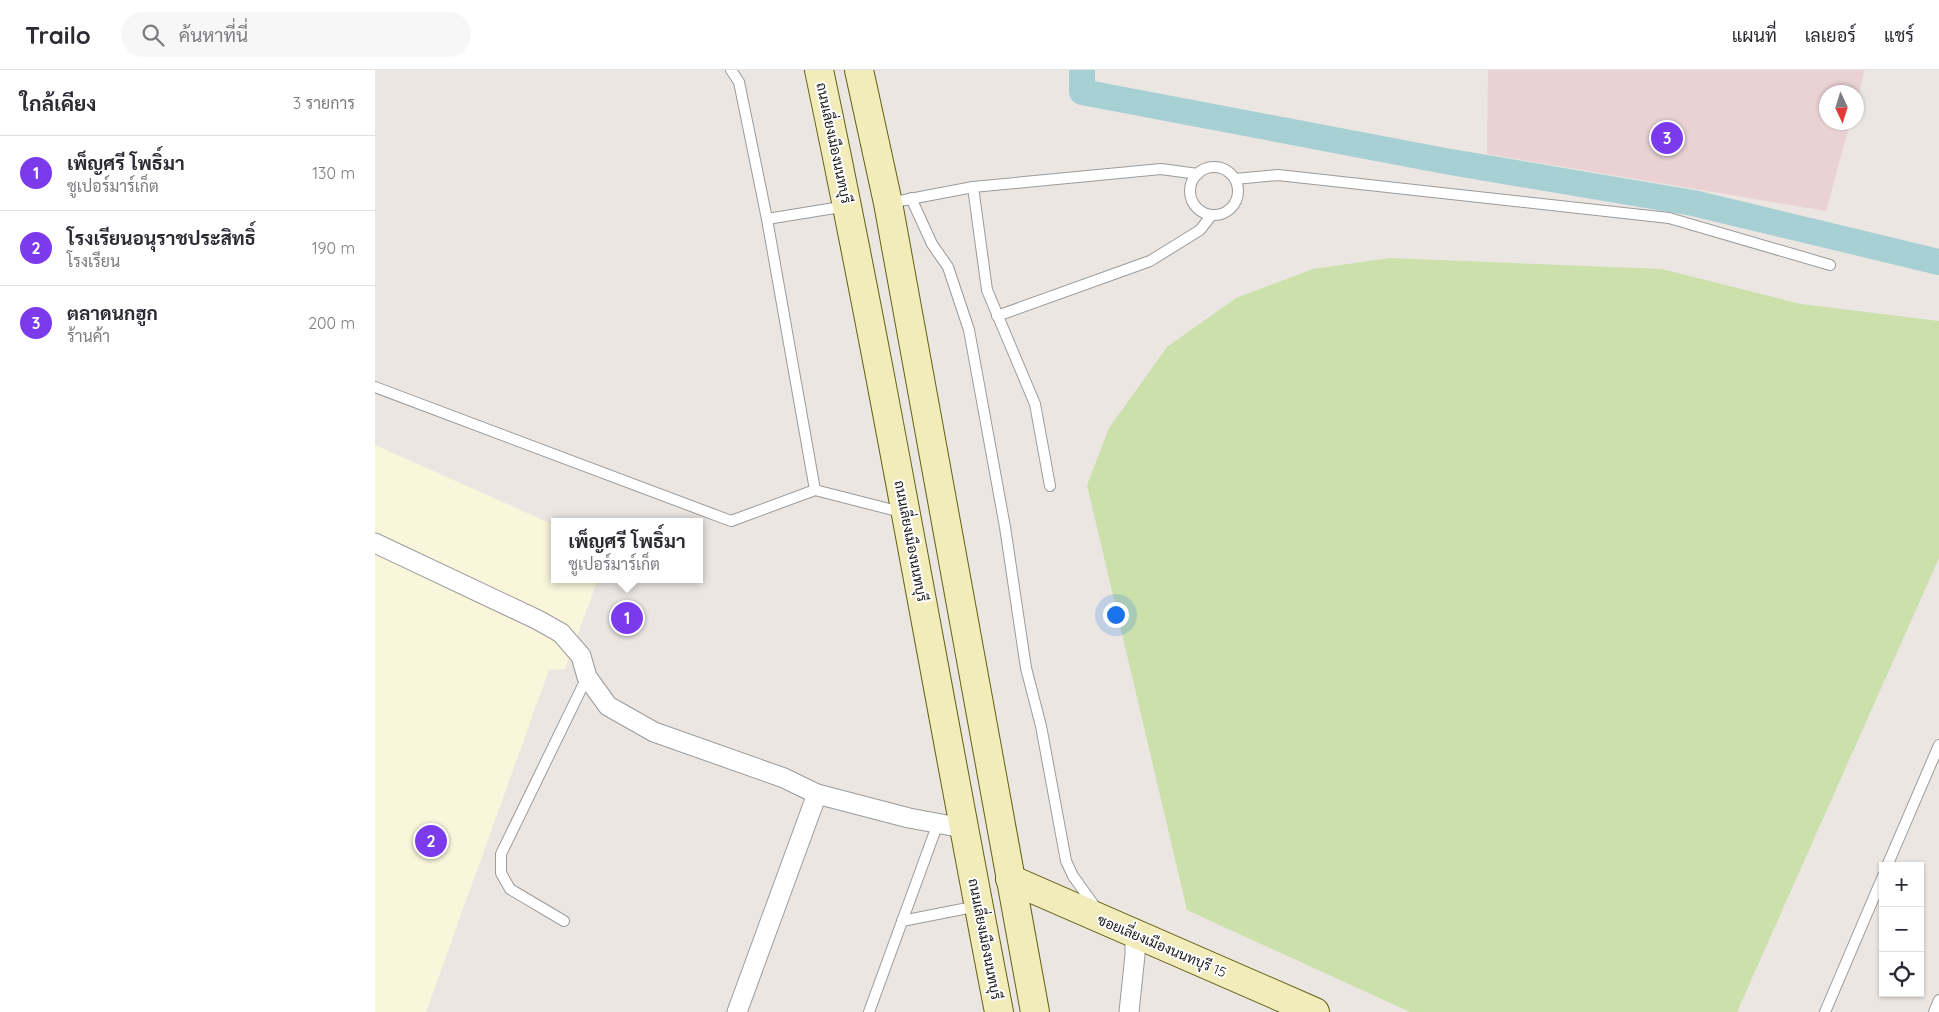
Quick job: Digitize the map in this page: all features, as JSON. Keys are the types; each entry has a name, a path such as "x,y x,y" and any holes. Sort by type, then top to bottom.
{"main road":[{"name":"ถนนเลี่ยงเมืองนนทบุรี","path":"819,70 848,206 905,513 950,826 979,906 999,1012"},
{"path":"859,70 900,201 1010,879 1035,1012"},
{"name":"ซอยเลี่ยงเมืองนนทบุรี 15","path":"1010,879 1315,1012"}],"street":[{"path":"375,543 538,620 561,633 581,656 587,677 608,706 622,716 654,732 784,778 817,794 909,818 950,826"},
{"path":"737,1012 817,794"},
{"path":"1129,1012 1135,955 1135,935"}],"lane":[{"path":"731,70 739,82 767,219 815,490"},
{"path":"1218,167 1228,171 1235,179 1239,190 1237,200 1231,209 1221,215 1211,216 1200,211 1191,198 1191,182 1197,174 1207,168 1218,167"},
{"path":"1108,923 1073,876 1066,861 1041,726 1026,668 1005,527 969,330 948,267 900,201 973,187 1161,169 1197,174"},
{"path":"1235,179 1278,175 1669,218 1830,265"},
{"path":"973,187 987,290 1035,404 1050,486"},
{"path":"767,219 848,206"},
{"path":"997,316 1150,261 1200,230 1211,216"},
{"path":"375,387 731,521 815,490 905,513"},
{"path":"564,921 509,889 501,873 501,854 587,677"},
{"path":"1889,862 1939,745"},
{"path":"869,1012 902,921 950,826"},
{"path":"1825,1012 1879,885"},
{"path":"902,921 979,906"},
{"path":"1934,1012 1939,1000"}],"shaded area":[{"path":"1488,70 1865,70 1861,85 1819,85 1819,130 1848,130 1826,211 1487,154"},
{"path":"375,445 551,524 551,583 597,583 565,669 549,670 426,1012 375,1012"}],"green space":[{"path":"1390,258 1662,269 1801,304 1939,321 1939,558 1737,1012 1410,1012 1187,910 1087,485 1109,428 1167,347 1236,298 1313,269"}],"waterway":[{"path":"1082,70 1082,92 1445,161 1693,203 1939,262"}],"place":[{"name":"ตลาดนกฮูก","path":"1667,138"},
{"name":"เพ็ญศรี โพธิ์มา","path":"627,618"},
{"name":"โรงเรียนอนุราชประสิทธิ์","path":"431,841"}]}
